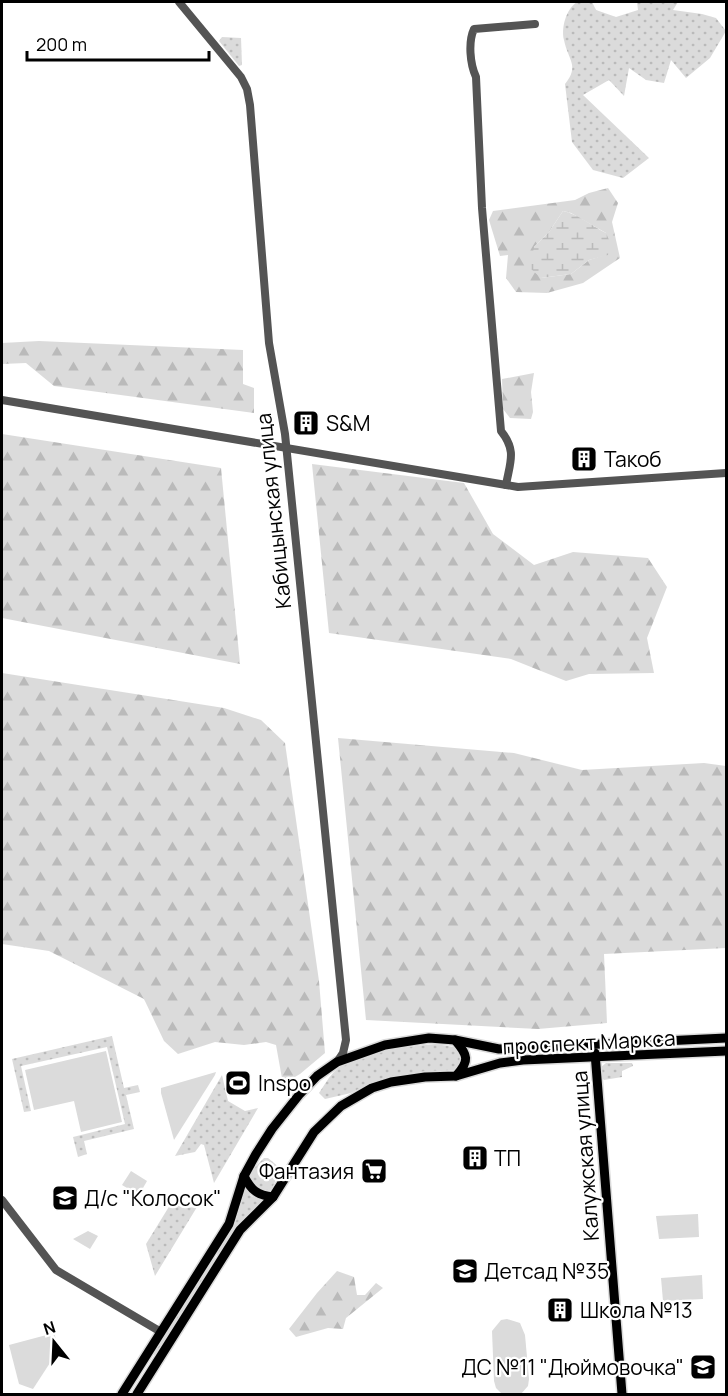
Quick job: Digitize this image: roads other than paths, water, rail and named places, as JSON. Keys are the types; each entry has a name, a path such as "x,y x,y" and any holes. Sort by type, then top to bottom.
{"main road":[{"name":"проспект Маркса","path":"122,1395 229,1224 244,1176 272,1129 317,1076 338,1062 385,1045 429,1038 455,1040 499,1049 726,1038"},
{"path":"455,1040 463,1049 466,1061 456,1076"},
{"name":"Калужская улица","path":"595,1045 622,1395"},
{"name":"проспект Маркса","path":"137,1395 240,1230 273,1197 314,1132 341,1106 372,1088 391,1082 425,1077 456,1076 512,1062 726,1052"},
{"path":"244,1176 250,1189 260,1195 273,1197"},
{"path":"143,1359 155,1366"}],"street":[{"name":"Кабицынская улица","path":"179,2 242,77 247,89 253,132 269,343 273,374 282,410 346,1040"},
{"path":"506,486 512,450 501,431 482,208 476,77 472,63 471,35 474,29 535,24"},
{"path":"2,400 506,486 726,473"},
{"path":"346,1040 360,1053"},
{"path":"338,1062 344,1053 346,1040"},
{"path":"2,1200 56,1270 161,1332"}],"place":[{"name":"S&M","path":"306,423"},
{"name":"Такоб","path":"584,459"},
{"name":"Inspo","path":"238,1083"},
{"name":"ТП","path":"475,1158"},
{"name":"Фантазия","path":"374,1171"},
{"name":"Д/с \"Колосок\"","path":"65,1198"},
{"name":"Детсад №35","path":"465,1271"},
{"name":"Школа №13","path":"560,1310"},
{"name":"ДС №11 \"Дюймовочка\"","path":"703,1367"}]}
